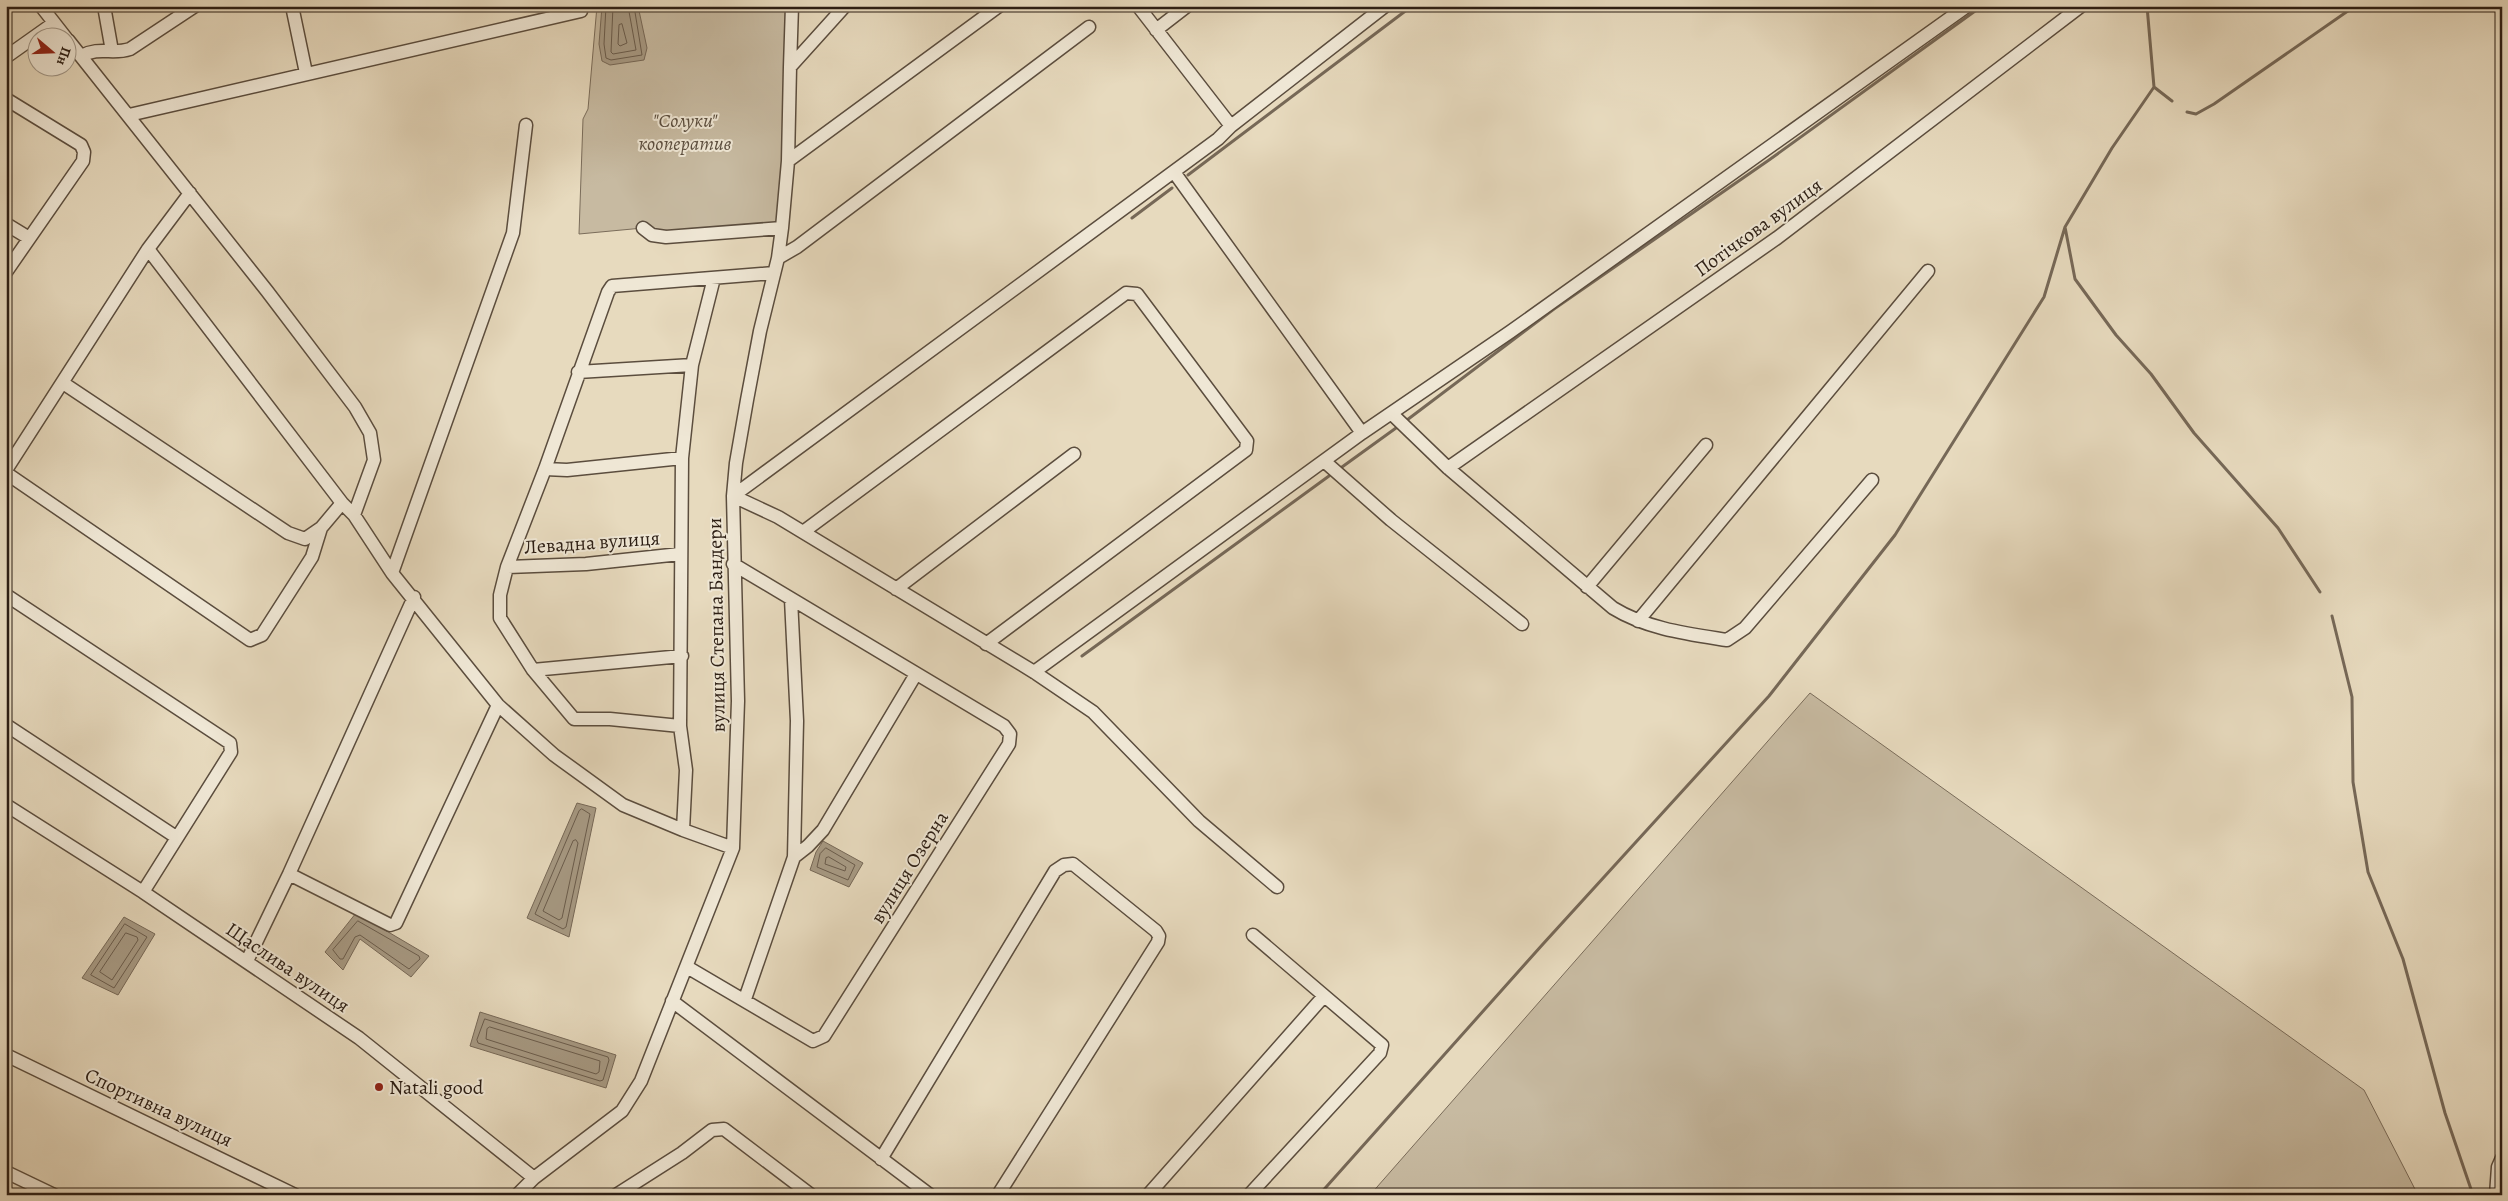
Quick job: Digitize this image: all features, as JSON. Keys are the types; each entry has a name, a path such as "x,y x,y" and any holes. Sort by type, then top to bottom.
{"street":[{"path":"41,6 58,28"},
{"path":"104,6 112,51"},
{"path":"81,56 98,49 112,51 130,48 195,6"},
{"path":"292,6 306,73"},
{"name":"вулиця Степана Бандери","path":"516,1195 534,1178 622,1111 641,1081 733,848 738,701 733,564 733,496 741,430 760,331 778,258 782,228 788,161 792,6"},
{"path":"790,67 845,6"},
{"path":"788,161 999,6"},
{"path":"1138,6 1231,126"},
{"path":"1156,30 1187,6"},
{"path":"1277,888 1199,820 1093,712 1034,672 778,517 733,496 943,339 1218,139 1231,126 1385,6"},
{"path":"1034,672 1324,460 1392,414 1967,6"},
{"name":"Потічкова вулиця","path":"1448,468 1777,238 2081,6"},
{"path":"129,115 581,11"},
{"path":"6,57 54,23"},
{"path":"778,258 797,247 1089,28"},
{"path":"78,52 341,388 370,433 374,460 354,515"},
{"path":"6,99 81,145 84,152 83,161 6,272"},
{"path":"392,573 513,232 526,125"},
{"path":"1174,172 1362,433"},
{"path":"190,193 148,249 6,471 250,640 262,635 312,557 321,528"},
{"path":"6,224 29,238"},
{"path":"643,228 652,235 666,237 782,228"},
{"path":"148,249 342,503 354,515 392,573 414,597 498,705 554,755 623,805 733,848"},
{"path":"1638,621 1928,271"},
{"name":"Левадна вулиця","path":"680,726 610,719 574,719 532,670 500,618 500,595 507,567 545,468 578,372 608,292 612,286 774,272"},
{"name":"Левадна вулиця","path":"683,830 686,770 680,726 682,458 692,365 714,278"},
{"path":"803,532 1126,293 1137,294 1247,441 1246,450 986,644"},
{"path":"578,372 692,365"},
{"path":"63,383 288,533 305,539 321,528 342,503"},
{"path":"1392,414 1448,468 1613,608 1638,621 1692,634 1728,640 1745,628 1872,480"},
{"path":"1587,587 1706,445"},
{"path":"896,589 1074,454"},
{"path":"545,468 567,470 682,458"},
{"path":"1324,460 1391,520 1522,624"},
{"name":"Левадна вулиця","path":"507,567 586,564 680,554"},
{"name":"вулиця Озерна","path":"687,967 745,999 813,1041 824,1036 1009,744 1010,734 1004,726 733,564"},
{"path":"6,595 230,743 231,752 143,892"},
{"path":"247,961 414,597"},
{"path":"745,999 794,857 798,740 795,647 791,599"},
{"path":"532,670 682,656"},
{"path":"794,857 823,830 916,674"},
{"path":"288,874 390,925 396,923 498,705"},
{"path":"6,726 176,837"},
{"name":"Щаслива вулиця","path":"6,806 143,892 358,1038 534,1178"},
{"path":"881,1159 1055,871 1064,865 1073,864 1156,931 1159,936 1158,942 998,1195"},
{"path":"1249,1195 1380,1053 1382,1045 1253,935"},
{"path":"1148,1195 1324,996"},
{"path":"672,1001 930,1195"},
{"name":"Спортивна вулиця","path":"6,1055 295,1195"},
{"path":"616,1195 682,1153 712,1130 724,1129 806,1191"},
{"path":"2496,1195 2498,1167 2502,1158"},
{"path":"6,1172 54,1195"},
{"path":"790,1195 806,1191"}],"green space":[{"name":"\"Солуки\" кооператив","path":"597,6 789,6 782,228 660,233 643,228 579,234 583,119 588,109"},
{"path":"1810,693 2364,1090 2418,1195 1370,1195"}],"water":[{"path":"602,6 638,6 647,48 644,60 610,65 602,61 599,44"},
{"path":"577,803 596,808 569,937 527,918"},
{"path":"823,841 863,863 849,887 810,870 816,852"},
{"path":"356,913 429,956 411,977 360,939 343,970 325,952"},
{"path":"124,917 155,934 118,995 82,978"},
{"path":"480,1012 616,1055 606,1088 470,1046"}],"waterway":[{"path":"1188,175 1412,6"},
{"path":"1407,420 1554,309 1769,160 1982,6"},
{"path":"2065,227 2112,148 2154,87 2147,6"},
{"path":"2187,112 2196,114 2214,104 2355,6"},
{"path":"2154,87 2172,101"},
{"path":"1132,218 1172,188"},
{"path":"1319,1195 1543,944 1769,696 1895,535 2044,297 2065,227 2075,279 2116,335 2151,374 2194,433 2278,528 2320,592"},
{"path":"1342,467 1396,428"},
{"path":"1082,656 1329,476"},
{"path":"2332,616 2352,697 2353,782 2368,872 2403,959 2445,1113 2473,1195"}],"place":[{"name":"Natali good","path":"379,1087"}]}
